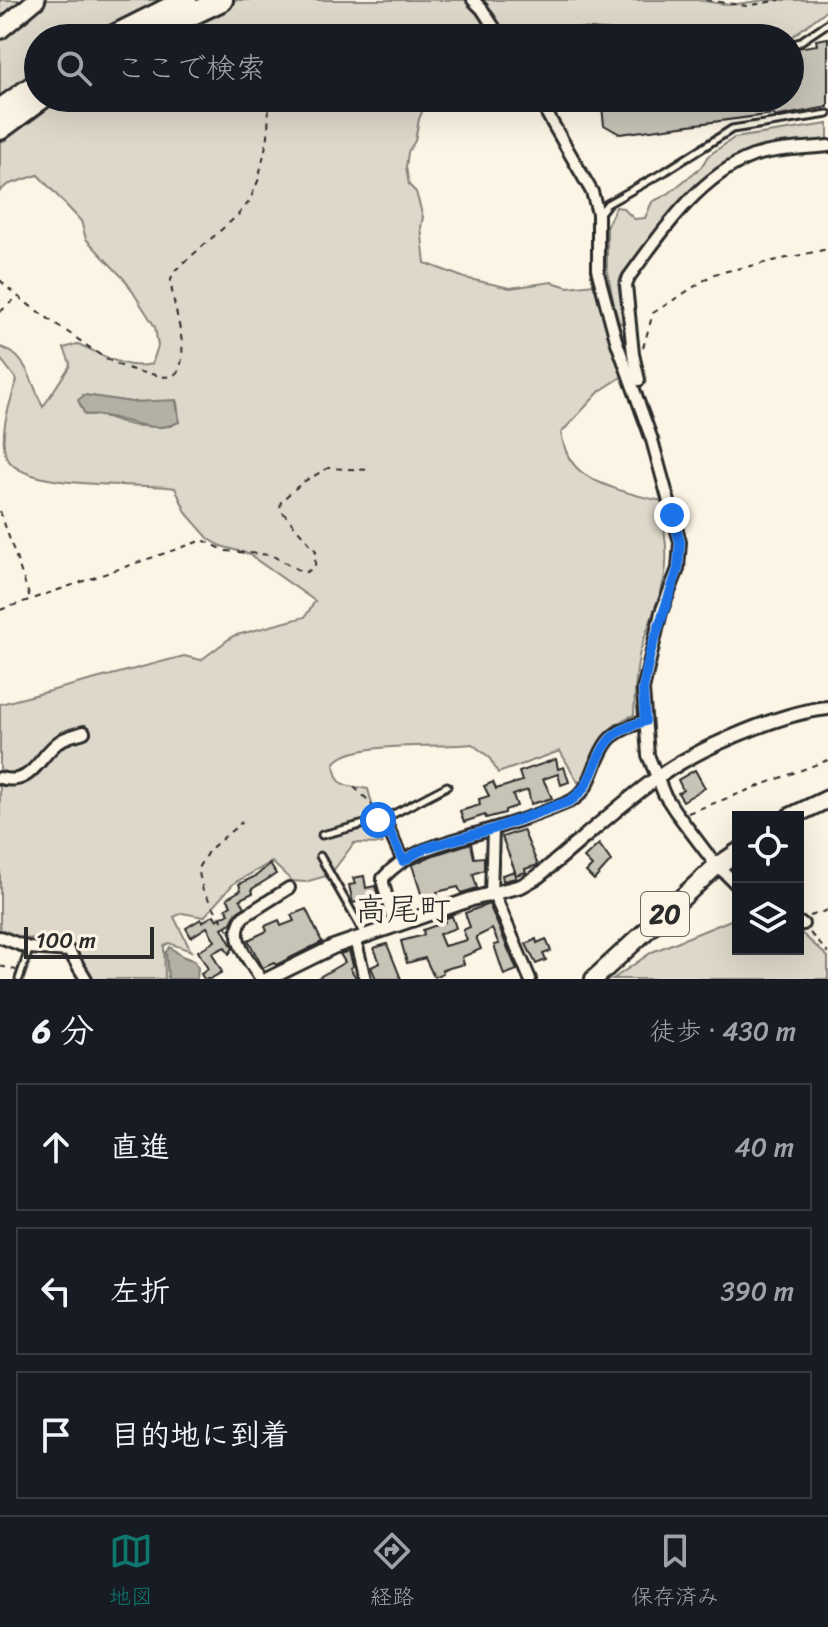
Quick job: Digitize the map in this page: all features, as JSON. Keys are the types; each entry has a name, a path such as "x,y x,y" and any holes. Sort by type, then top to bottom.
{"highway":[{"path":"138,24 186,0"},
{"path":"171,24 222,0"},
{"path":"0,110 24,93"},
{"path":"0,129 24,111"}],"main road":[{"path":"0,30 36,0"},
{"path":"803,811 828,799"},
{"name":"20","path":"594,979 718,865 732,856"}],"street":[{"path":"476,1 492,24"},
{"path":"546,112 592,192 598,215 598,273 616,340 652,440 680,542 678,569 650,653 643,690 648,755 664,794 735,883"},
{"path":"639,380 626,285 685,203 752,157 828,146"},
{"path":"289,888 238,923 237,935 269,978 360,937 521,886 537,877 658,777 741,734 801,711 828,708"},
{"path":"394,925 383,878 403,861 425,848 493,829 570,801 588,785 608,741 619,732 645,721"},
{"path":"0,778 25,777 58,742 84,732"},
{"path":"381,820 403,861"},
{"path":"493,829 492,894 530,979"},
{"path":"0,937 29,948 69,951 86,979"},
{"path":"360,937 365,979"}],"lane":[{"path":"804,39 828,23"},
{"path":"598,215 607,204 732,129 828,114"},
{"path":"322,835 381,820 447,786"},
{"path":"320,856 360,937"},
{"path":"19,979 29,948"}],"path":[{"path":"706,0 747,6 780,0"},
{"path":"0,280 17,297 105,360 143,373 174,376 180,368 182,354 171,280 173,272 249,202 258,181 268,136 269,112"},
{"path":"642,352 653,313 714,274 828,249"},
{"path":"0,312 17,297"},
{"path":"0,610 203,540 226,551 271,555 304,573 315,565 316,551 280,509 281,501 303,482 328,468 371,470"},
{"path":"0,511 30,599"},
{"path":"679,816 828,760"},
{"path":"354,787 370,802 381,820"},
{"path":"237,935 225,926 203,891 198,868 209,850 242,822"},
{"path":"804,921 828,910"},
{"path":"804,928 828,953"},
{"path":"0,966 21,971"}],"shaded area":[{"path":"0,0 697,0 730,5 765,0 828,0 828,9 804,28 804,24 24,24 24,112 422,112 406,167 409,185 416,192 423,217 421,227 425,263 465,278 510,288 552,282 568,287 594,284 623,376 600,391 561,433 565,448 584,474 617,489 663,501 666,511 666,569 640,652 634,715 608,731 590,776 578,782 560,751 498,773 489,757 472,744 398,746 343,756 334,764 337,778 348,786 368,789 383,844 354,843 330,875 305,882 292,881 272,862 234,883 204,917 182,913 174,917 191,951 169,943 164,946 165,979 91,979 81,957 68,942 22,938 3,930 0,941 0,704 184,656 201,660 233,636 305,617 315,601 248,554 209,539 187,514 175,488 54,480 13,466 5,453 4,435 6,416 17,380 0,358 0,347 23,363 43,407 69,367 64,348 78,344 114,360 142,366 152,364 158,346 155,327 126,281 86,239 81,221 38,175 7,185 0,191","holes":["83,395 131,402 177,402 179,418 171,426 141,426 86,415"]},
{"path":"828,124 828,143 774,148 715,173 677,204 622,274 618,284 626,326 617,321 607,269 607,225 616,207 623,208 634,219 645,218 652,202 668,194 701,167 708,156 734,138"},
{"path":"85,395 131,402 176,400 179,422 156,427 85,415 78,400"},
{"path":"732,919 732,955 804,955 804,935 828,957 828,979 613,979 652,952"},
{"path":"170,947 195,961 197,979 168,979 166,952"}],"building":[{"path":"828,38 828,107 804,111 804,47 817,45 816,40"},
{"path":"603,112 801,112 620,134 604,125"},
{"path":"556,759 558,769 564,767 569,782 561,785 558,774 543,779 552,798 531,804 528,790 513,795 517,806 505,810 505,813 464,822 460,811 480,805 479,799 489,796 484,786 493,782 496,789 522,781 519,772"},
{"path":"695,770 705,788 683,801 678,793 683,790 678,780"},
{"path":"523,830 538,865 525,869 526,872 516,875 515,872 516,878 503,881 502,875 515,871 502,837"},
{"path":"471,843 474,858 484,857 484,870 473,874 477,888 461,893 458,887 437,892 439,901 425,906 412,865"},
{"path":"599,844 611,861 594,880 586,872 592,866 584,858"},
{"path":"270,864 276,874 252,889 253,893 240,899 245,907 222,928 233,948 229,954 225,947 212,953 222,972 204,979 201,974 208,969 198,951 215,941 207,927 191,937 186,928 201,919 202,922 214,915 217,920 229,913 226,908 231,905 227,898 241,890 239,884 256,876"},
{"path":"364,876 366,888 375,886 378,896 353,903 349,885 355,884 353,878"},
{"path":"489,904 517,970 504,975 494,945 499,944 492,929 476,937 481,949 462,957 464,964 442,970 443,973 434,977 425,958 407,963 401,941 424,935 423,930 452,916 456,928 439,934 444,946 467,940 463,930 470,927 465,913"},
{"path":"306,909 322,942 276,965 263,968 248,940 267,931 265,926 279,920 281,926 294,921 291,915"},
{"path":"536,939 537,943 546,939 551,951 543,954 546,960 536,964 526,944"},
{"path":"387,944 401,979 376,979 371,967 380,963 374,948"},
{"path":"349,951 353,966 350,968 357,979 316,979 345,962 340,954"}],"district":[{"name":"高尾町","path":"403,909"}],"route":[{"path":"378,820 384,819 403,861 425,848 493,829 580,795 588,785 608,741 619,732 645,721 643,690 650,653 661,612 678,569 680,542 672,515"}]}
